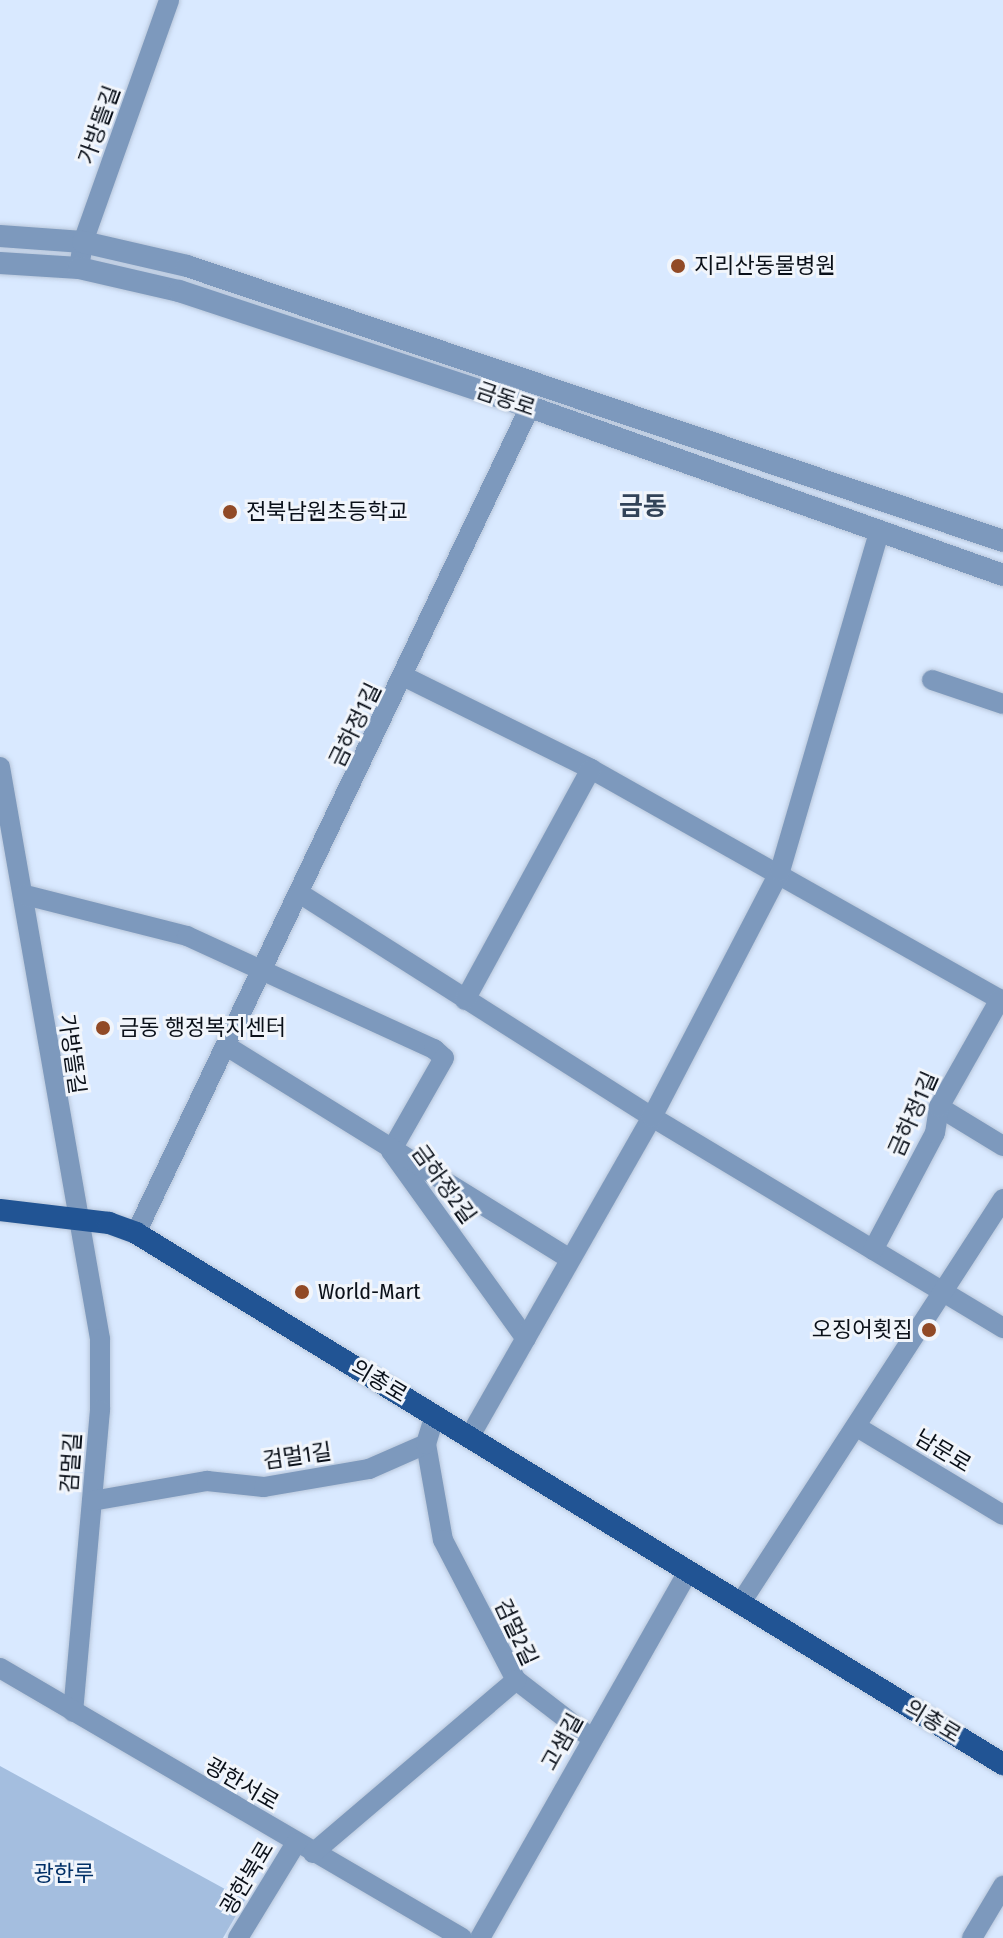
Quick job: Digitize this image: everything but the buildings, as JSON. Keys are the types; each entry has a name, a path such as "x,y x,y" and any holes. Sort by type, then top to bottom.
{"main road":[{"name":"의총로","path":"0,1210 78,1218 136,1233 1003,1764"}],"street":[{"name":"가방뜰길","path":"79,268 83,242 169,0"},
{"name":"금동로","path":"0,236 83,242 187,266 1003,541"},
{"name":"금동로","path":"0,263 79,268 179,291 530,407 1003,575"},
{"path":"405,677 530,407"},
{"path":"470,1436 652,1117 780,871 879,533"},
{"name":"금하정1길","path":"299,893 405,677 591,769 780,871 1002,1000 939,1107 935,1133 873,1250"},
{"path":"932,680 1003,704"},
{"name":"가방뜰길","path":"0,767 25,895 78,1218"},
{"path":"465,1000 591,769"},
{"path":"136,1233 228,1047 299,893 652,1117 1003,1328"},
{"path":"25,895 187,936 265,968"},
{"name":"금하정2길","path":"265,968 434,1049 444,1058 391,1151 526,1339"},
{"path":"228,1047 391,1151 570,1259"},
{"path":"939,1107 1003,1146"},
{"path":"740,1604 946,1293 1003,1199"},
{"name":"검멀길","path":"73,1712 92,1501 100,1339 78,1218"},
{"path":"426,1444 435,1415"},
{"name":"남문로","path":"857,1427 1003,1515"},
{"name":"검멀1길","path":"92,1501 207,1481 264,1487 369,1469 426,1444"},
{"name":"검멀2길","path":"304,1848 516,1680 443,1540 426,1444"},
{"name":"고샘길","path":"480,1938 688,1572"},
{"name":"광한서로","path":"0,1668 462,1938"},
{"path":"516,1680 591,1738"},
{"name":"광한북로","path":"238,1938 304,1848"},
{"path":"972,1938 1003,1886"}],"green space":[{"name":"광한루","path":"0,1766 245,1900 223,1938 0,1938"}],"place":[{"name":"지리산동물병원","path":"678,266"},
{"name":"전북남원초등학교","path":"230,512"},
{"name":"금동 행정복지센터","path":"103,1028"},
{"name":"World-Mart","path":"302,1292"},
{"name":"오징어횟집","path":"929,1330"}],"district":[{"name":"금동","path":"643,507"}]}
